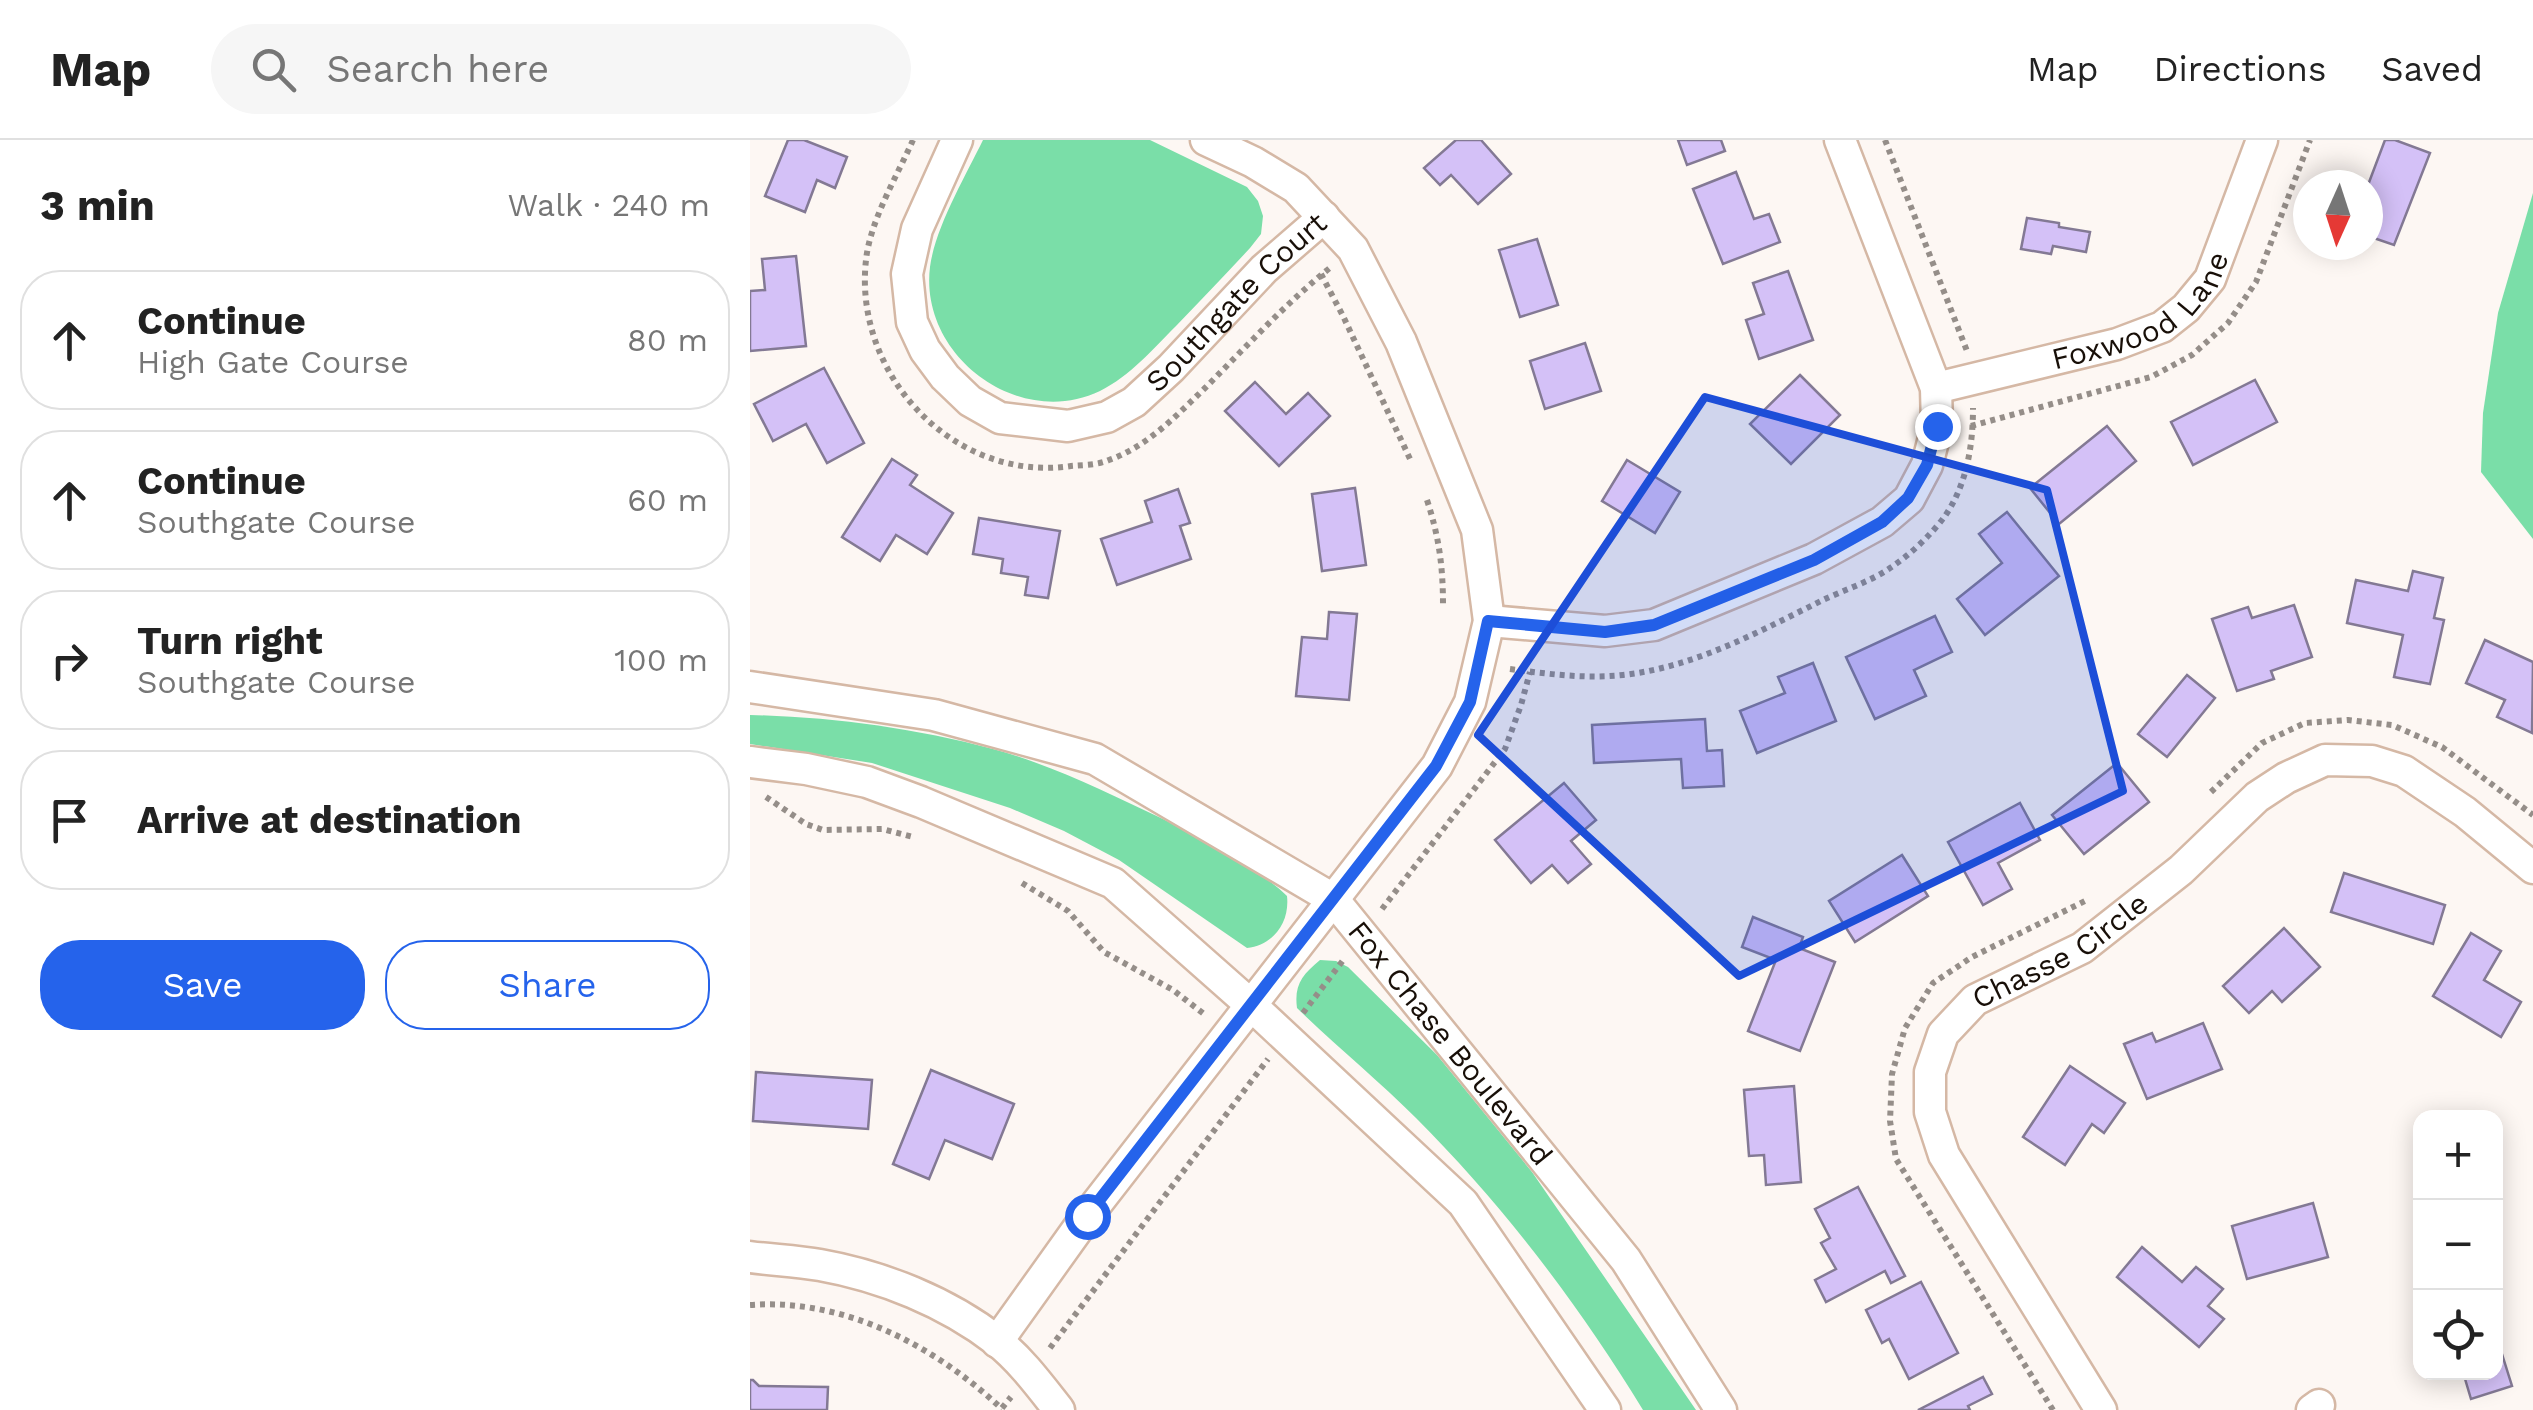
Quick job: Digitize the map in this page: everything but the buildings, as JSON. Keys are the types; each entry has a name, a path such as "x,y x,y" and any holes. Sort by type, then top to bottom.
{"street":[{"name":"Southgate Court","path":"956,140 916,229 907,274 912,322 925,350 945,376 970,401 1000,418 1068,426 1107,417 1134,402 1264,268 1324,217 1353,249 1401,342 1477,530 1488,621 1470,702 1436,766 1087,1216 997,1342"},
{"path":"1206,140 1296,188 1324,217"},
{"path":"1488,621 1605,632 1654,625 1814,560 1882,522 1908,498 1927,465 1937,426 1936,388 1840,140"},
{"name":"Foxwood Lane","path":"1936,388 2118,344 2162,327 2186,308 2210,279 2262,140"},
{"name":"Fox Chase Boulevard","path":"750,688 934,715 1095,758 1333,899 1626,1260 1721,1410"},
{"name":"Chasse Circle","path":"2101,1410 1944,1155 1930,1112 1930,1072 1943,1034 1975,1000 2082,948 2181,870 2256,796 2325,760 2372,761 2404,771 2465,812 2533,868"},
{"path":"750,762 806,768 867,782 1113,883 1463,1203 1606,1410"},
{"path":"750,1257 822,1266 882,1282 941,1305 997,1342 1031,1374 1059,1410"}],"path":[{"path":"913,140 876,224 866,257 868,317 880,354 915,410 943,436 1018,466 1058,468 1107,461 1155,436 1321,275 1353,249"},
{"path":"1479,664 1582,678 1662,668 1722,649 1889,569 1946,515 1964,478 1973,442 1970,356 1885,140"},
{"path":"1296,241 1321,275 1413,464"},
{"path":"1426,497 1443,565 1443,604"},
{"path":"2200,804 2262,743 2305,723 2348,720 2392,725 2442,747 2533,814"},
{"path":"2052,1410 1896,1159 1890,1121 1892,1074 1905,1028 1933,983 1972,957 2099,894"},
{"path":"750,1306 809,1308 883,1329 945,1361 1003,1410"}],"highlighted area":[{"path":"1705,397 2047,490 2123,791 1739,976 1478,735"}],"green space":[{"path":"983,140 1150,140 1247,187 1263,216 1261,234 1150,353 1111,385 1069,401 1038,401 1008,392 980,377 958,356 941,329 931,299 930,267 938,236"},
{"path":"2533,193 2533,539 2481,472 2483,413 2498,313"},
{"path":"750,715 842,721 903,730 993,749 1058,771 1178,826 1261,875 1287,896 1283,924 1265,942 1247,948 1119,860 1064,831 1010,808 872,763 750,744"},
{"path":"1320,960 1348,967 1437,1055 1532,1172 1696,1410 1643,1410 1566,1294 1479,1186 1402,1104 1297,1008 1301,981"}],"route":[{"path":"1087,1216 1436,766 1470,702 1488,621 1605,632 1654,625 1814,560 1882,522 1908,498 1927,465 1937,426"}]}
